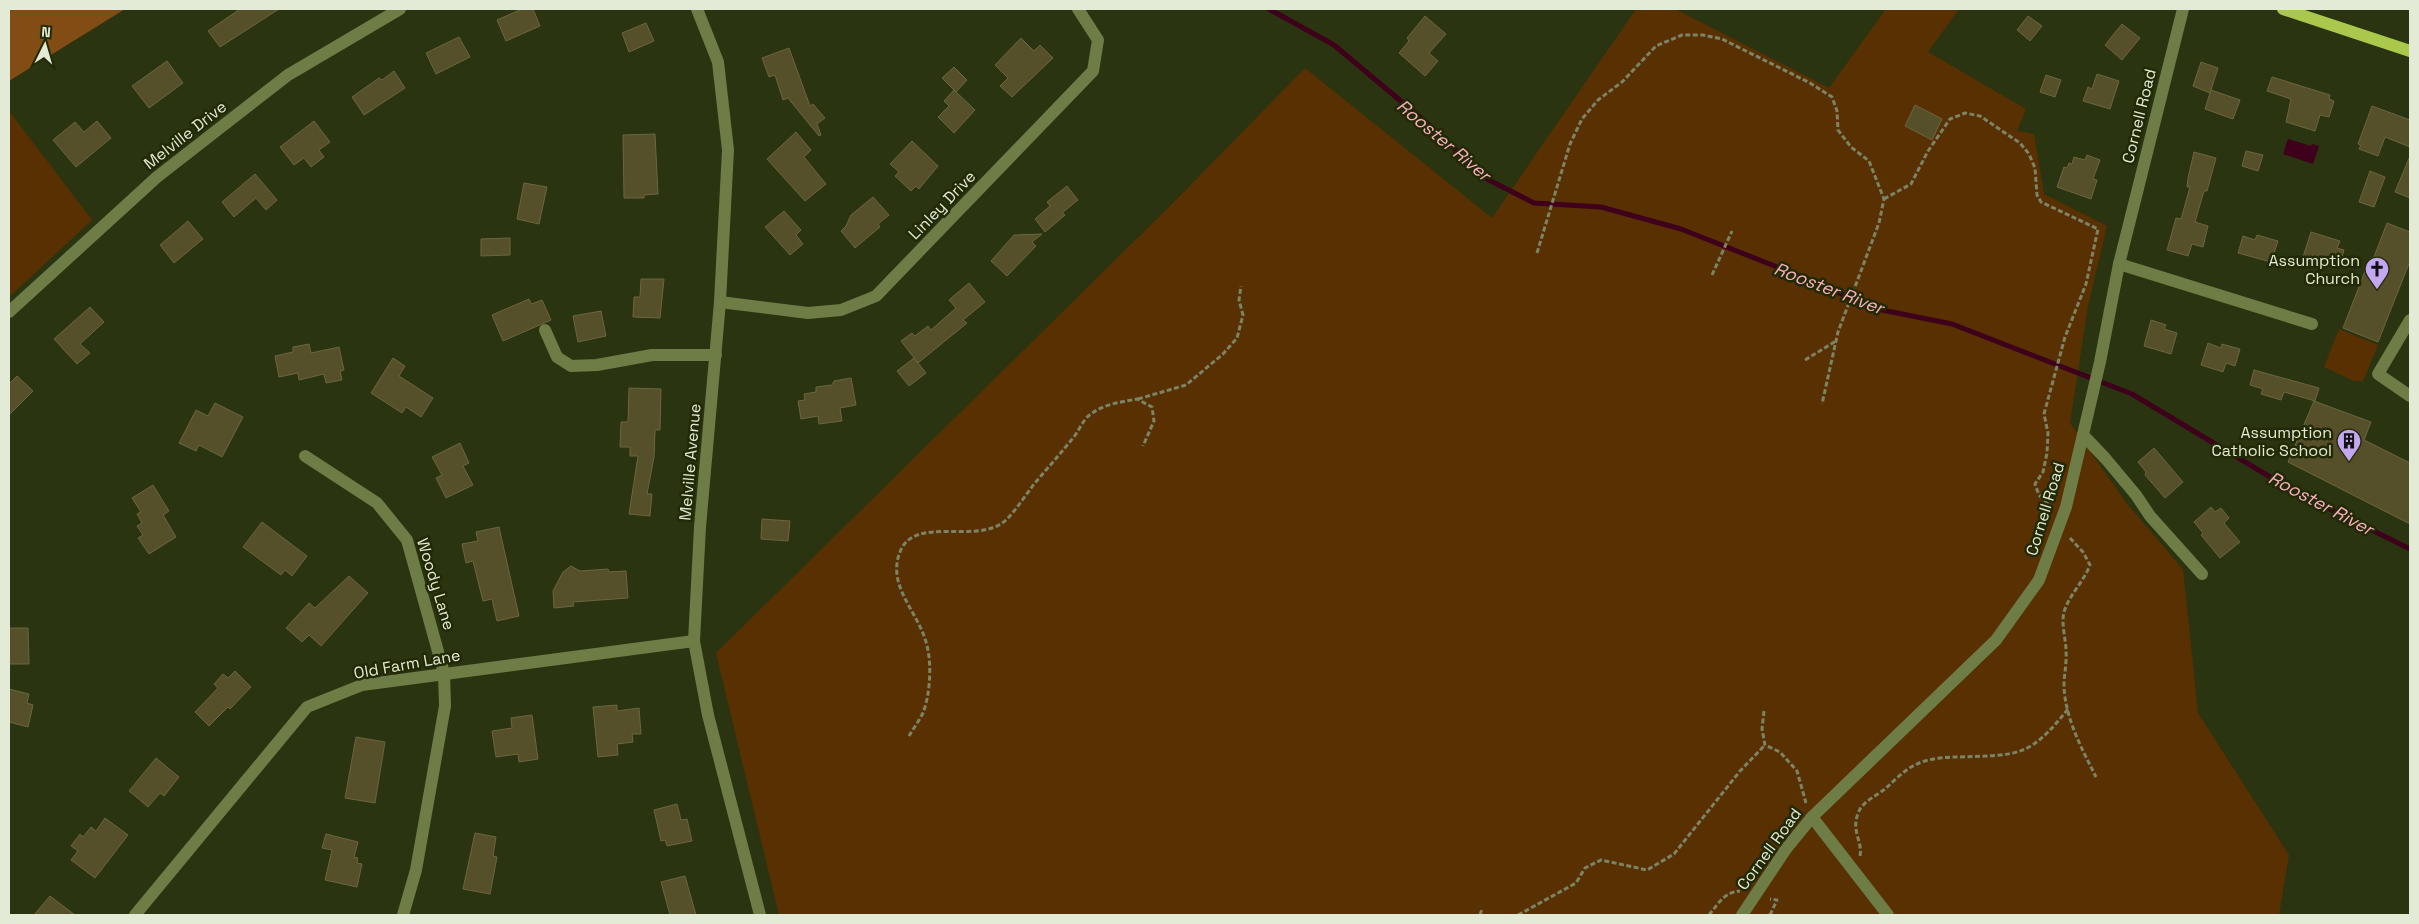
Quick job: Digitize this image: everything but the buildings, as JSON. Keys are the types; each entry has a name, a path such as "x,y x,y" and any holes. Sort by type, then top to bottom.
{"main road":[{"path":"2283,9 2410,51"}],"street":[{"name":"Melville Drive","path":"9,312 158,177 288,75 400,9"},
{"name":"Melville Avenue","path":"698,9 718,62 728,150 720,302 700,527 694,641 708,715 760,915"},
{"name":"Linley Drive","path":"720,302 808,312 841,310 876,296 1093,71 1098,40 1078,9"},
{"name":"Cornell Road","path":"1742,915 1786,849 1812,817 1996,640 2039,580 2066,507 2100,362 2119,264 2183,9"},
{"path":"2119,264 2312,324"},
{"path":"2410,320 2405,340 2378,374 2410,396"},
{"path":"545,330 557,357 571,366 597,365 652,354 716,355"},
{"path":"2082,435 2105,458 2136,495 2150,516 2202,574"},
{"name":"Woody Lane","path":"305,456 378,503 407,540 444,673 445,706 416,870 403,915"},
{"name":"Old Farm Lane","path":"135,915 307,707 362,685 694,641"},
{"path":"1812,817 1888,915"}],"path":[{"path":"1538,253 1546,218 1570,144 1582,119 1598,100 1622,82 1656,46 1682,35 1703,35 1722,39 1749,51 1832,97 1837,111 1838,130 1851,147 1869,161 1884,199 1879,223 1838,332 1822,404"},
{"path":"1884,199 1911,184 1928,151 1950,119 1965,113 1980,116 2020,143 2029,154 2035,168 2037,195 2041,202 2098,229 2086,284 2062,348 2044,414 2048,433 2047,453 2043,472 2035,484 2039,495 2050,506 2071,540 2083,552 2090,565 2085,579 2065,608 2063,616 2067,652 2064,686 2068,709 2080,747 2096,777"},
{"path":"1712,275 1732,230"},
{"path":"909,736 923,713 929,681 928,647 918,622 900,591 895,569 900,550 913,536 931,530 956,533 984,531 1005,521 1074,437 1089,414 1108,404 1137,399 1186,385 1223,354 1237,338 1243,315 1239,300 1241,286"},
{"path":"1805,360 1836,341"},
{"path":"1137,399 1152,407 1154,422 1142,446"},
{"path":"1856,873 1861,852 1855,834 1856,821 1860,809 1915,765 1944,758 2000,756 2021,752 2042,741 2068,709"},
{"path":"1764,711 1762,730 1766,745 1780,752 1797,771 1801,789 1812,817"},
{"path":"1518,915 1576,883 1585,868 1601,860 1647,870 1674,854 1740,772 1766,745"},
{"path":"1480,915 1482,909"}],"shaded area":[{"path":"9,9 125,9 9,81"},
{"path":"1636,9 1675,9 1829,88 1886,9 1959,9 1928,52 2026,109 2017,131 2034,134 2044,194 2107,226 2088,306 2070,423 2128,505 2183,569 2198,713 2289,855 2279,915 779,915 716,653 1169,207 1305,68 1492,218"},
{"path":"9,111 92,220 9,297"},
{"path":"2288,139 2311,146 2312,144 2319,146 2313,164 2283,154"},
{"path":"2339,329 2378,345 2363,381 2354,381 2324,367"}],"waterway":[{"name":"Rooster River","path":"1269,9 1334,45 1427,123 1487,179 1534,203 1601,207 1681,229 1815,282 1872,308 1952,324 2132,394 2295,492 2410,549"}],"place":[{"name":"Assumption Church","path":"2377,290"},
{"name":"Assumption Catholic School","path":"2349,462"}]}
